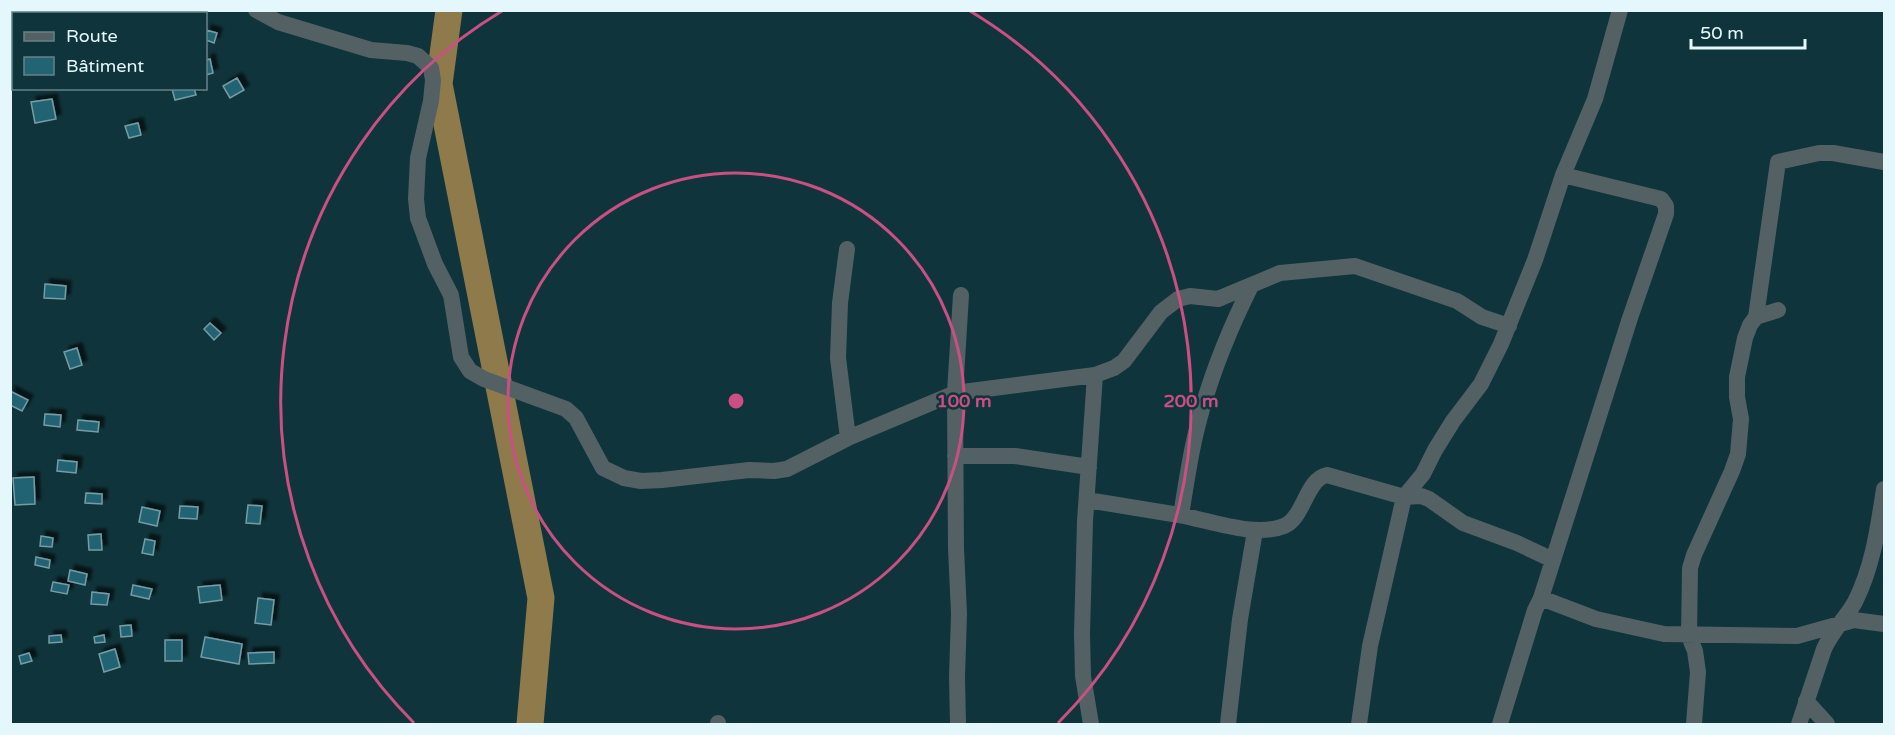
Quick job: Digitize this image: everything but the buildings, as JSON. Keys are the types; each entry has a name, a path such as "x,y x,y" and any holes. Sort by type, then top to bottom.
{"street":[{"path":"256,10 278,22 371,50 418,56 431,68 433,80 431,102 418,158 416,199 418,218 435,264 451,295 460,350 465,366 484,379 566,409 576,418 603,468 624,478 641,481 749,470 774,471 787,468 848,438 955,393 1095,375 1114,368 1124,361 1161,312 1178,299 1190,296 1218,299 1280,273 1355,266 1457,301 1482,317 1509,326"},
{"path":"1359,724 1370,646 1404,497 1423,474 1447,430 1480,384 1509,326 1535,260 1563,175 1595,99 1620,10"},
{"path":"1694,724 1698,672 1695,651 1689,636 1690,568 1738,454 1740,419 1737,377 1745,338 1756,317 1778,162 1819,153 1833,153 1884,162"},
{"path":"1500,724 1630,318 1664,222 1666,206 1661,199 1563,175"},
{"path":"847,249 840,303 838,358 848,438"},
{"path":"1181,515 1202,408 1234,319 1251,286"},
{"path":"958,724 959,614 955,393 961,295"},
{"path":"1756,317 1778,310"},
{"path":"1091,724 1083,676 1082,634 1095,375"},
{"path":"955,456 1015,456 1089,467"},
{"path":"1087,500 1181,515 1255,531 1277,528 1293,521 1317,479 1324,475 1404,497 1421,496 1429,499 1463,523 1526,546 1553,560"},
{"path":"1799,724 1824,649 1854,603 1872,560 1884,489"},
{"path":"1228,724 1240,619 1255,531"},
{"path":"1541,598 1596,619 1664,634 1689,636 1797,636 1854,620 1884,624"},
{"path":"1806,701 1827,724"}],"waterway":[{"path":"449,10 439,84 541,598 530,724"}]}
